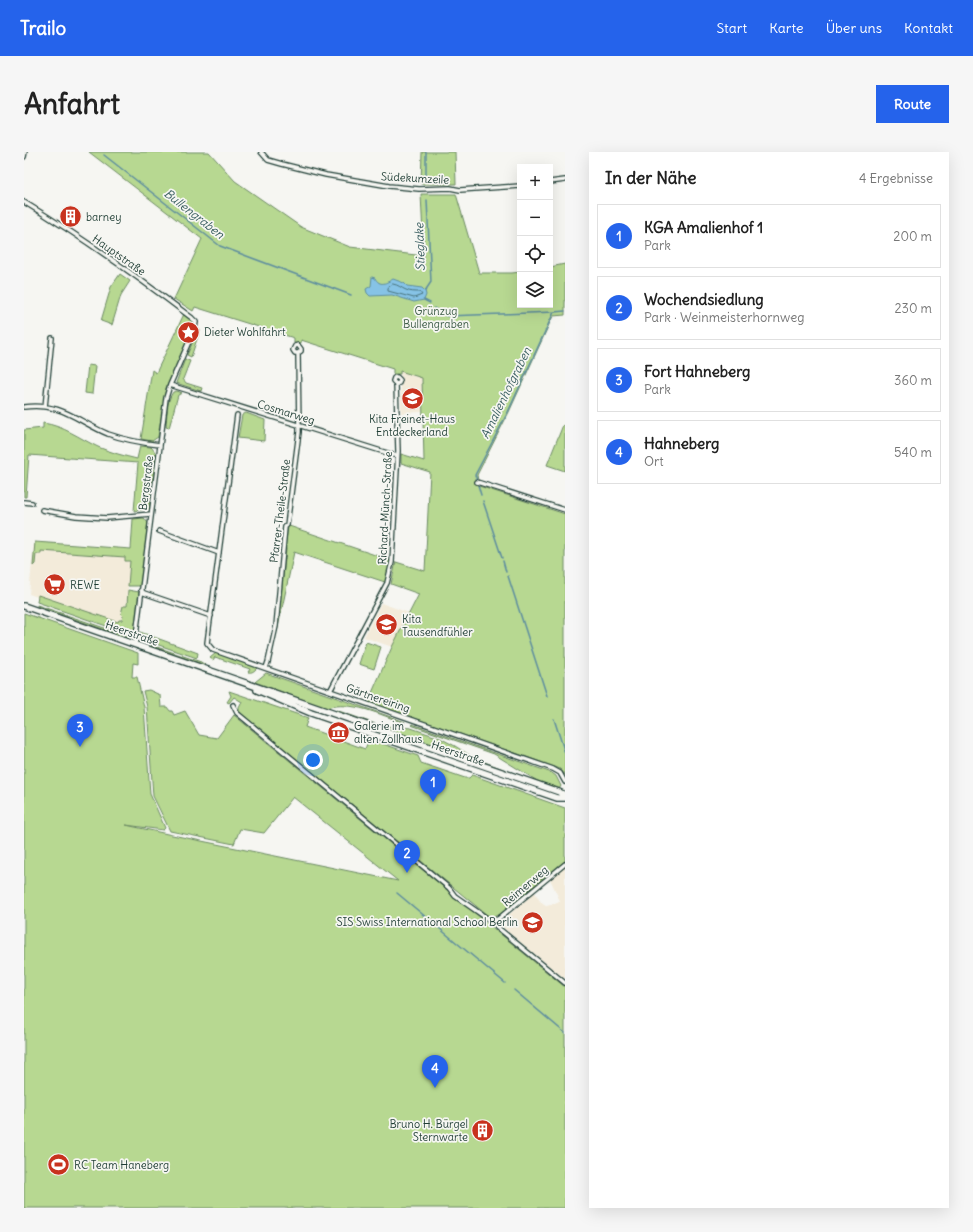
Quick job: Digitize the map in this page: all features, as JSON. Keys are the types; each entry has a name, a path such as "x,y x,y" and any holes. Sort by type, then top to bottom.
{"main road":[{"name":"Heerstraße","path":"24,606 565,795"},
{"name":"Heerstraße","path":"233,679 287,704 530,790 557,798 565,798"}],"street":[{"path":"24,156 25,152"},
{"name":"Südekumzeile","path":"261,152 268,160 287,166 362,182 403,188 450,188 460,190 517,186"},
{"path":"553,182 565,180"},
{"name":"Hauptstraße","path":"24,202 71,231 187,314 196,322 195,328"},
{"name":"Bergstraße","path":"135,644 166,398 170,385 195,328"},
{"path":"45,407 52,338"},
{"name":"Pfarrer-Theile-Straße","path":"266,668 276,626 284,554 283,547 299,426 298,353"},
{"name":"Richard-Münch-Straße","path":"330,691 388,581 392,562 397,456 396,384"},
{"name":"Cosmarweg","path":"170,385 397,456"},
{"path":"24,407 45,407 64,411 110,434 137,442 160,445"},
{"name":"Gärtnereiring","path":"237,415 207,643 212,650 554,769 560,773 565,782"},
{"path":"477,482 565,510"},
{"path":"24,502 32,503"},
{"path":"42,510 76,516 107,518 151,514"},
{"path":"159,531 219,553"},
{"path":"141,590 144,593 211,616"},
{"path":"233,705 237,713 449,888 455,896 488,919 495,920 497,927 565,983"},
{"name":"Reimerweg","path":"495,920 565,864"}],"shaded area":[{"name":"Kita Freinet-Haus Entdeckerland","path":"400,371 422,378 423,412 401,413 401,386 403,380"},
{"path":"34,542 131,549 125,627 29,594"},
{"name":"Kita Tausendfühler","path":"381,603 409,613 392,647 364,637"},
{"name":"SIS Swiss International School Berlin","path":"565,867 565,979 500,924 535,892 540,901 547,906 560,901 550,879"}],"green space":[{"name":"Grünzug Bullengraben","path":"89,152 209,152 235,181 301,227 350,247 424,256 421,194 456,194 479,273 517,272 517,308 553,308 553,266 565,264 565,315 553,316 509,412 477,475 479,486 565,514 565,775 560,769 555,767 368,702 392,647 419,594 391,584 396,562 425,571 430,472 401,463 401,454 424,461 422,378 400,371 400,374 393,374 393,369 301,340 301,343 294,343 294,338 195,307 193,311 174,299 202,239"},
{"path":"422,152 455,152 456,184 421,184"},
{"path":"120,274 130,281 121,295 112,325 101,321 111,287"},
{"path":"184,314 192,320 193,327 166,388 158,437 152,441 141,439 152,370 156,373"},
{"path":"198,330 200,330 191,357 187,355"},
{"path":"185,359 190,361 183,379 186,383 202,388 201,391 176,383"},
{"path":"88,365 95,366 92,394 85,393"},
{"path":"177,391 182,393 178,395 169,428 166,427 168,405 173,392"},
{"path":"246,413 265,420 264,441 238,438 242,415"},
{"path":"43,423 65,430 103,449 137,459 140,446 151,447 156,453 149,509 134,511 138,463 29,455 26,497 24,497 24,430 43,428"},
{"path":"563,425 565,426 565,471 547,465"},
{"path":"144,518 148,523 140,586 128,586 130,561 125,561 125,557 41,551 41,554 36,554 35,564 33,566 35,542 131,549 133,519"},
{"path":"289,526 390,560 386,581 385,582 294,552 277,632 285,547"},
{"path":"128,590 139,592 134,634 116,626 115,629 37,602 38,595 118,622 119,620 122,620 123,616 121,614 123,606 127,606"},
{"path":"37,605 128,636 131,638 128,638"},
{"path":"24,613 138,653 138,664 133,663 132,677 137,677 144,707 150,794 165,828 163,830 126,825 398,881 293,797 264,833 240,829 234,844 170,831 153,796 147,707 143,691 149,690 160,695 161,707 167,707 174,715 185,711 199,735 217,738 234,715 565,987 565,1208 24,1208"},
{"path":"140,632 198,653 197,658 141,639"},
{"path":"366,642 381,647 374,669 359,664"},
{"path":"151,646 201,662 205,665"},
{"path":"216,653 257,668 253,672 248,672 250,669 215,657 213,660 210,658"},
{"path":"266,673 405,722 404,723 356,707 336,706 326,708 255,682"},
{"path":"229,691 308,718 305,727 365,749 369,739 418,756 421,763 465,778 469,778 472,775 565,808 565,861 499,915 492,917 487,915 239,712 242,702 234,697 229,703 227,702 231,696"},
{"path":"336,710 378,725 411,728 440,738 474,758 519,775 335,711"},
{"path":"412,724 552,773 556,776 561,786 559,789 539,782 494,754 411,725"}],"water":[{"path":"372,277 379,283 386,283 393,279 404,283 407,286 422,288 426,295 424,300 414,302 392,295 370,296 366,289 371,286"}],"waterway":[{"name":"Stieglake","path":"426,152 426,179"},
{"name":"Bullengraben","path":"104,155 220,246 351,295"},
{"name":"Stieglake","path":"425,291 431,282 427,200"},
{"name":"Bullengraben","path":"424,300 430,303"},
{"name":"Bullengraben","path":"434,308 446,316 565,311"},
{"name":"Amalienhofgraben","path":"477,480 475,475 508,412 554,312"},
{"name":"Amalienhofgraben","path":"478,485 481,495"},
{"name":"Amalienhofgraben","path":"483,501 502,558"},
{"name":"Amalienhofgraben","path":"503,561 506,572"},
{"name":"Amalienhofgraben","path":"508,576 547,696"},
{"name":"Amalienhofgraben","path":"554,719 565,753"},
{"path":"397,893 505,983"},
{"path":"514,990 565,1033"}],"place":[{"name":"barney","path":"70,217"},
{"name":"Dieter Wohlfahrt","path":"188,332"},
{"name":"Kita Freinet-Haus Entdeckerland","path":"412,399"},
{"name":"REWE","path":"54,585"},
{"name":"Kita Tausendfühler","path":"386,625"},
{"name":"Galerie im alten Zollhaus","path":"338,732"},
{"name":"Fort Hahneberg","path":"80,747"},
{"name":"KGA Amalienhof 1","path":"433,802"},
{"name":"Wochendsiedlung","path":"407,873"},
{"name":"SIS Swiss International School Berlin","path":"533,922"},
{"name":"Hahneberg","path":"435,1088"},
{"name":"Bruno H. Bürgel Sternwarte","path":"483,1130"},
{"name":"RC Team Haneberg","path":"59,1165"}]}
